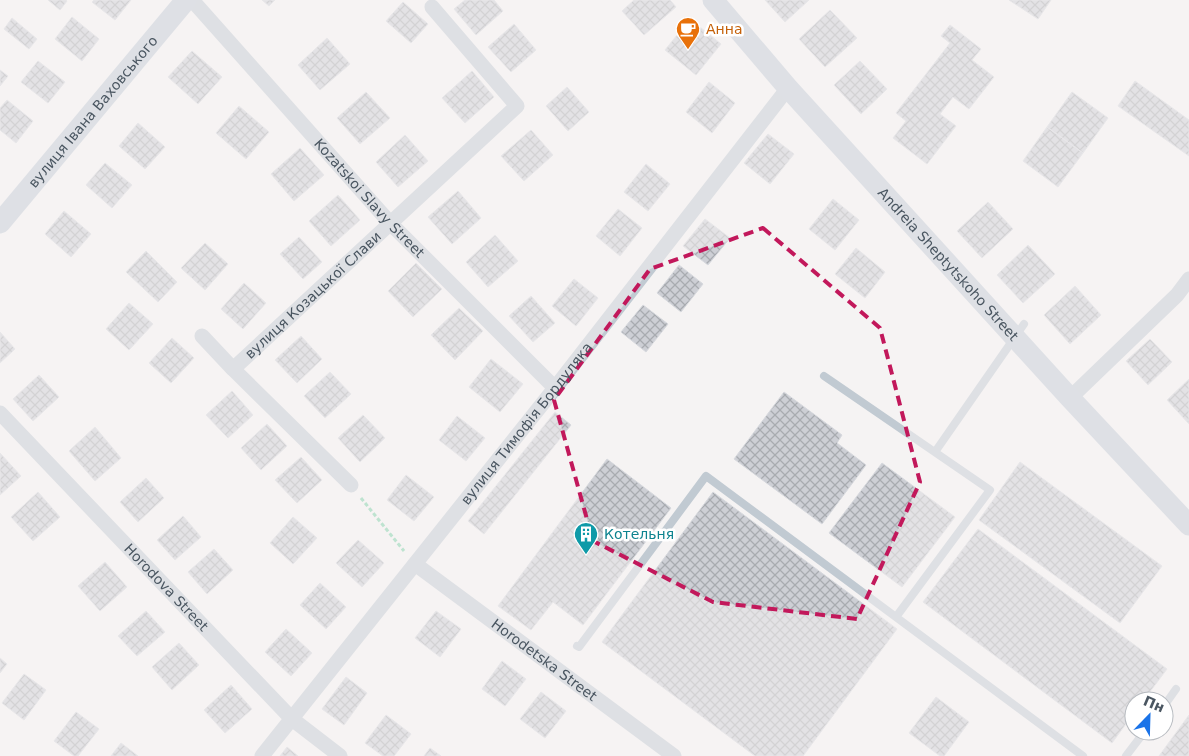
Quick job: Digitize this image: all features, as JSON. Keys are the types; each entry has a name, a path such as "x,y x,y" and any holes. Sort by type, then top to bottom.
{"main road":[{"name":"вулиця Івана Ваховського","path":"0,223 186,0"},
{"name":"Andreia Sheptytskoho Street","path":"713,0 788,88 1020,331 1070,398 1189,525"}],"street":[{"name":"Kozatskoi Slavy Street","path":"192,0 391,224 555,388"},
{"name":"вулиця Козацької Слави","path":"233,369 517,106 432,7"},
{"name":"вулиця Тимофія Бордуляка","path":"262,756 555,388 788,88"},
{"path":"1070,398 1177,295 1189,280"},
{"name":"вулиця Козацької Слави","path":"202,336 351,485"},
{"name":"Horodova Street","path":"0,413 292,719 340,756"},
{"name":"Horodetska Street","path":"415,564 674,756"}],"lane":[{"path":"935,452 1020,331"},
{"path":"824,376 990,490 896,617"},
{"path":"577,646 579,647 706,476 1083,756"},
{"path":"1126,756 1137,741"}],"path":[{"path":"351,485 415,564"}],"highlighted area":[{"path":"763,228 880,328 920,482 857,619 713,602 593,541 554,400 650,269"}],"building":[{"path":"48,0 66,0 67,1 60,10"},
{"path":"94,0 131,0 115,20 92,2"},
{"path":"262,0 275,0 269,6"},
{"path":"465,0 494,0 503,11 476,35 454,9"},
{"path":"634,0 670,0 676,7 644,35 622,11"},
{"path":"765,0 809,0 785,22"},
{"path":"1009,0 1051,0 1038,19"},
{"path":"403,2 428,24 411,43 386,21"},
{"path":"830,10 857,38 825,67 799,39"},
{"path":"72,17 99,39 82,61 55,39"},
{"path":"12,18 37,39 29,49 4,29"},
{"path":"690,19 721,44 696,75 665,50"},
{"path":"514,24 536,50 511,72 488,47"},
{"path":"950,25 981,49 972,60 994,77 969,109 953,97 940,114 956,126 927,164 893,138 906,121 896,113 950,43 941,36"},
{"path":"327,38 350,64 320,90 298,65"},
{"path":"192,51 222,77 198,104 168,77"},
{"path":"38,61 65,82 48,103 21,82"},
{"path":"860,61 887,89 861,114 834,85"},
{"path":"0,70 8,76 0,86"},
{"path":"472,71 494,97 465,123 442,98"},
{"path":"1135,81 1189,120 1189,156 1118,106"},
{"path":"709,82 735,103 712,133 686,112"},
{"path":"567,87 589,112 568,131 546,106"},
{"path":"366,92 390,118 360,144 337,118"},
{"path":"1072,92 1108,118 1083,153 1047,127"},
{"path":"7,100 33,121 16,143 0,130 0,108"},
{"path":"239,106 269,132 246,159 216,133"},
{"path":"138,123 165,147 145,169 119,146"},
{"path":"1047,127 1083,153 1058,187 1023,161"},
{"path":"531,130 553,155 524,181 501,156"},
{"path":"768,134 794,154 770,184 744,163"},
{"path":"405,135 428,161 398,187 376,162"},
{"path":"300,148 324,175 294,201 271,174"},
{"path":"105,163 132,185 112,208 86,185"},
{"path":"646,164 670,184 648,211 624,192"},
{"path":"458,191 481,218 452,244 428,217"},
{"path":"338,195 360,220 331,246 309,221"},
{"path":"833,199 859,220 835,250 809,229"},
{"path":"988,202 1013,229 982,258 957,231"},
{"path":"618,209 642,228 620,256 596,236"},
{"path":"64,211 91,234 71,257 45,234"},
{"path":"705,219 730,238 708,265 683,246"},
{"path":"495,235 518,261 488,287 466,262"},
{"path":"299,237 322,262 303,279 280,254"},
{"path":"205,243 228,264 205,290 181,268"},
{"path":"1028,245 1055,274 1023,303 997,275"},
{"path":"856,248 885,272 865,298 835,274"},
{"path":"146,251 177,282 158,302 126,272"},
{"path":"416,263 442,289 413,317 388,291"},
{"path":"679,265 703,284 681,312 657,293"},
{"path":"574,279 598,298 576,326 552,306"},
{"path":"244,283 266,303 243,329 221,309"},
{"path":"1075,286 1101,315 1070,344 1044,315"},
{"path":"531,296 555,323 533,342 509,316"},
{"path":"129,303 153,324 129,350 106,329"},
{"path":"643,305 668,324 646,352 621,332"},
{"path":"459,308 483,331 455,360 431,335"},
{"path":"0,332 15,349 0,363"},
{"path":"301,336 322,359 297,383 275,360"},
{"path":"172,338 194,358 171,383 149,363"},
{"path":"1150,339 1172,362 1148,385 1126,361"},
{"path":"491,359 523,384 500,412 469,387"},
{"path":"330,372 351,394 325,418 304,396"},
{"path":"39,375 59,397 33,421 13,399"},
{"path":"1189,379 1189,424 1167,400"},
{"path":"232,391 253,415 228,438 206,415"},
{"path":"784,392 842,435 837,443 866,465 822,524 734,459"},
{"path":"555,412 571,425 484,534 468,521"},
{"path":"363,415 385,438 360,462 338,438"},
{"path":"457,416 485,438 466,461 439,440"},
{"path":"267,424 287,446 261,470 241,448"},
{"path":"95,427 121,458 95,481 69,451"},
{"path":"0,453 21,476 0,495"},
{"path":"301,457 322,480 297,503 275,480"},
{"name":"Котельня","path":"607,459 671,508 583,625 553,602 531,630 498,606"},
{"path":"1020,462 1162,566 1120,623 979,520"},
{"path":"882,463 955,517 902,587 829,533"},
{"path":"406,475 434,497 414,521 387,500"},
{"path":"146,478 164,498 138,522 120,502"},
{"path":"38,492 60,517 33,541 11,517"},
{"path":"713,492 897,629 803,756 755,756 602,642"},
{"path":"183,516 201,537 175,560 157,540"},
{"path":"293,517 317,538 293,564 270,543"},
{"path":"978,529 1167,669 1150,691 1124,691 1124,727 1112,743 923,602"},
{"path":"358,540 384,563 362,587 336,563"},
{"path":"214,549 233,570 207,594 188,572"},
{"path":"105,562 127,587 100,611 78,586"},
{"path":"320,583 346,607 326,629 300,605"},
{"path":"146,611 165,632 137,656 118,636"},
{"path":"436,611 461,629 440,657 415,638"},
{"path":"286,629 312,653 291,676 265,652"},
{"path":"179,643 199,665 172,690 152,667"},
{"path":"0,658 7,664 0,673"},
{"path":"502,661 526,679 505,706 482,689"},
{"path":"24,674 46,690 24,720 2,703"},
{"path":"346,677 367,693 344,725 322,709"},
{"path":"231,685 252,709 225,733 204,710"},
{"path":"541,692 566,711 545,738 520,719"},
{"path":"936,697 969,722 944,756 940,756 909,733"},
{"path":"76,712 99,729 78,756 74,756 54,741"},
{"path":"386,715 411,734 394,756 383,756 365,743"},
{"path":"1189,715 1189,756 1159,756 1170,741 1174,741 1174,736"},
{"path":"121,743 138,756 111,756"},
{"path":"287,747 298,756 280,756"},
{"path":"430,748 441,756 424,756"}],"place":[{"name":"Анна","path":"688,50"},
{"name":"Котельня","path":"586,555"}]}
